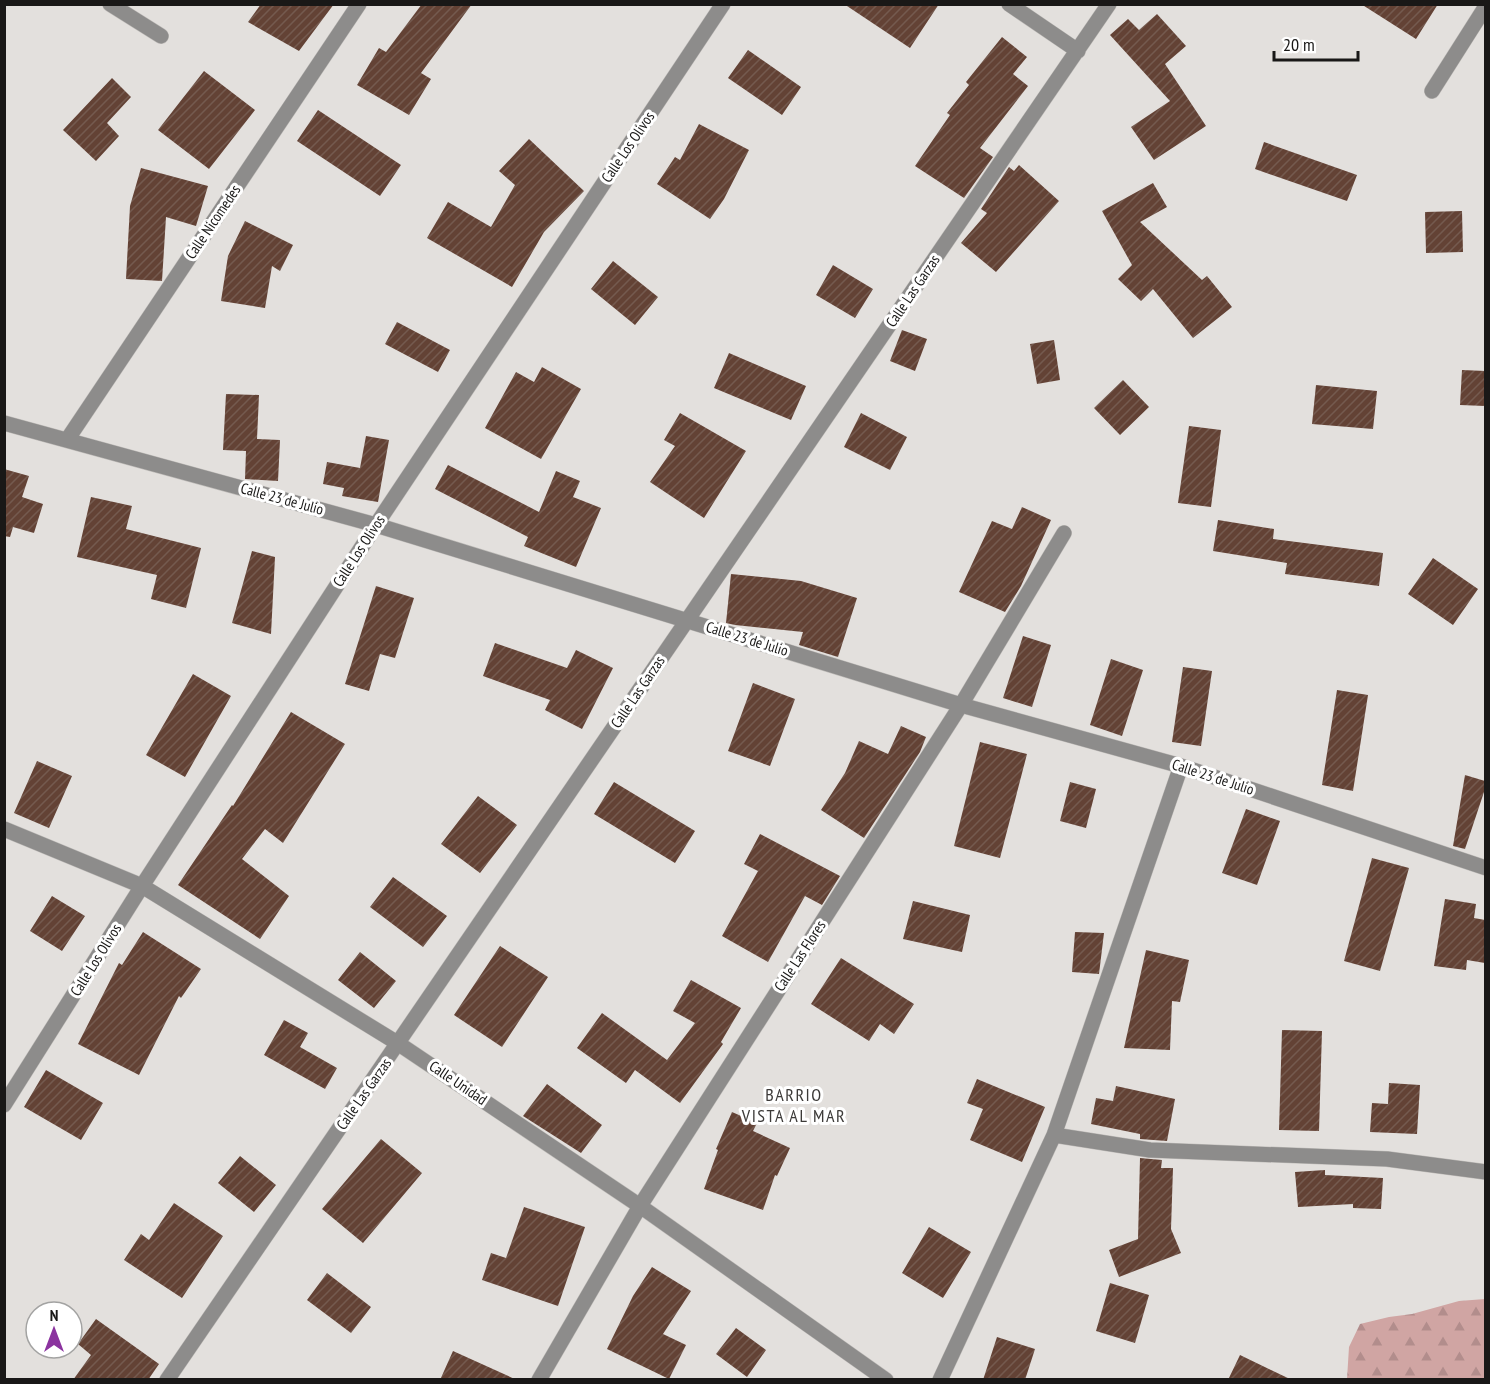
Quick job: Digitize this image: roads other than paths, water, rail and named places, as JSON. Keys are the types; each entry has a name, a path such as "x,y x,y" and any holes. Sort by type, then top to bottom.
{"street":[{"path":"110,4 160,36"},
{"name":"Calle Nicomedes","path":"67,441 359,4"},
{"name":"Calle Los Olivos","path":"4,1105 142,886 376,525 723,4"},
{"path":"1009,4 1078,51"},
{"name":"Calle Las Garzas","path":"167,1380 1109,4"},
{"path":"1432,91 1485,6"},
{"name":"Calle 23 de Julio","path":"4,423 376,525 961,705 1181,766 1485,868"},
{"name":"Calle Las Flores","path":"539,1380 640,1206 961,705 1064,533"},
{"path":"940,1380 1054,1135 1181,766"},
{"name":"Calle Unidad","path":"4,829 142,886 399,1044 640,1206 886,1380"},
{"path":"1054,1135 1150,1150 1387,1159 1485,1172"}],"district":[{"name":"BARRIO VISTA AL MAR","path":"794,1105"}]}
